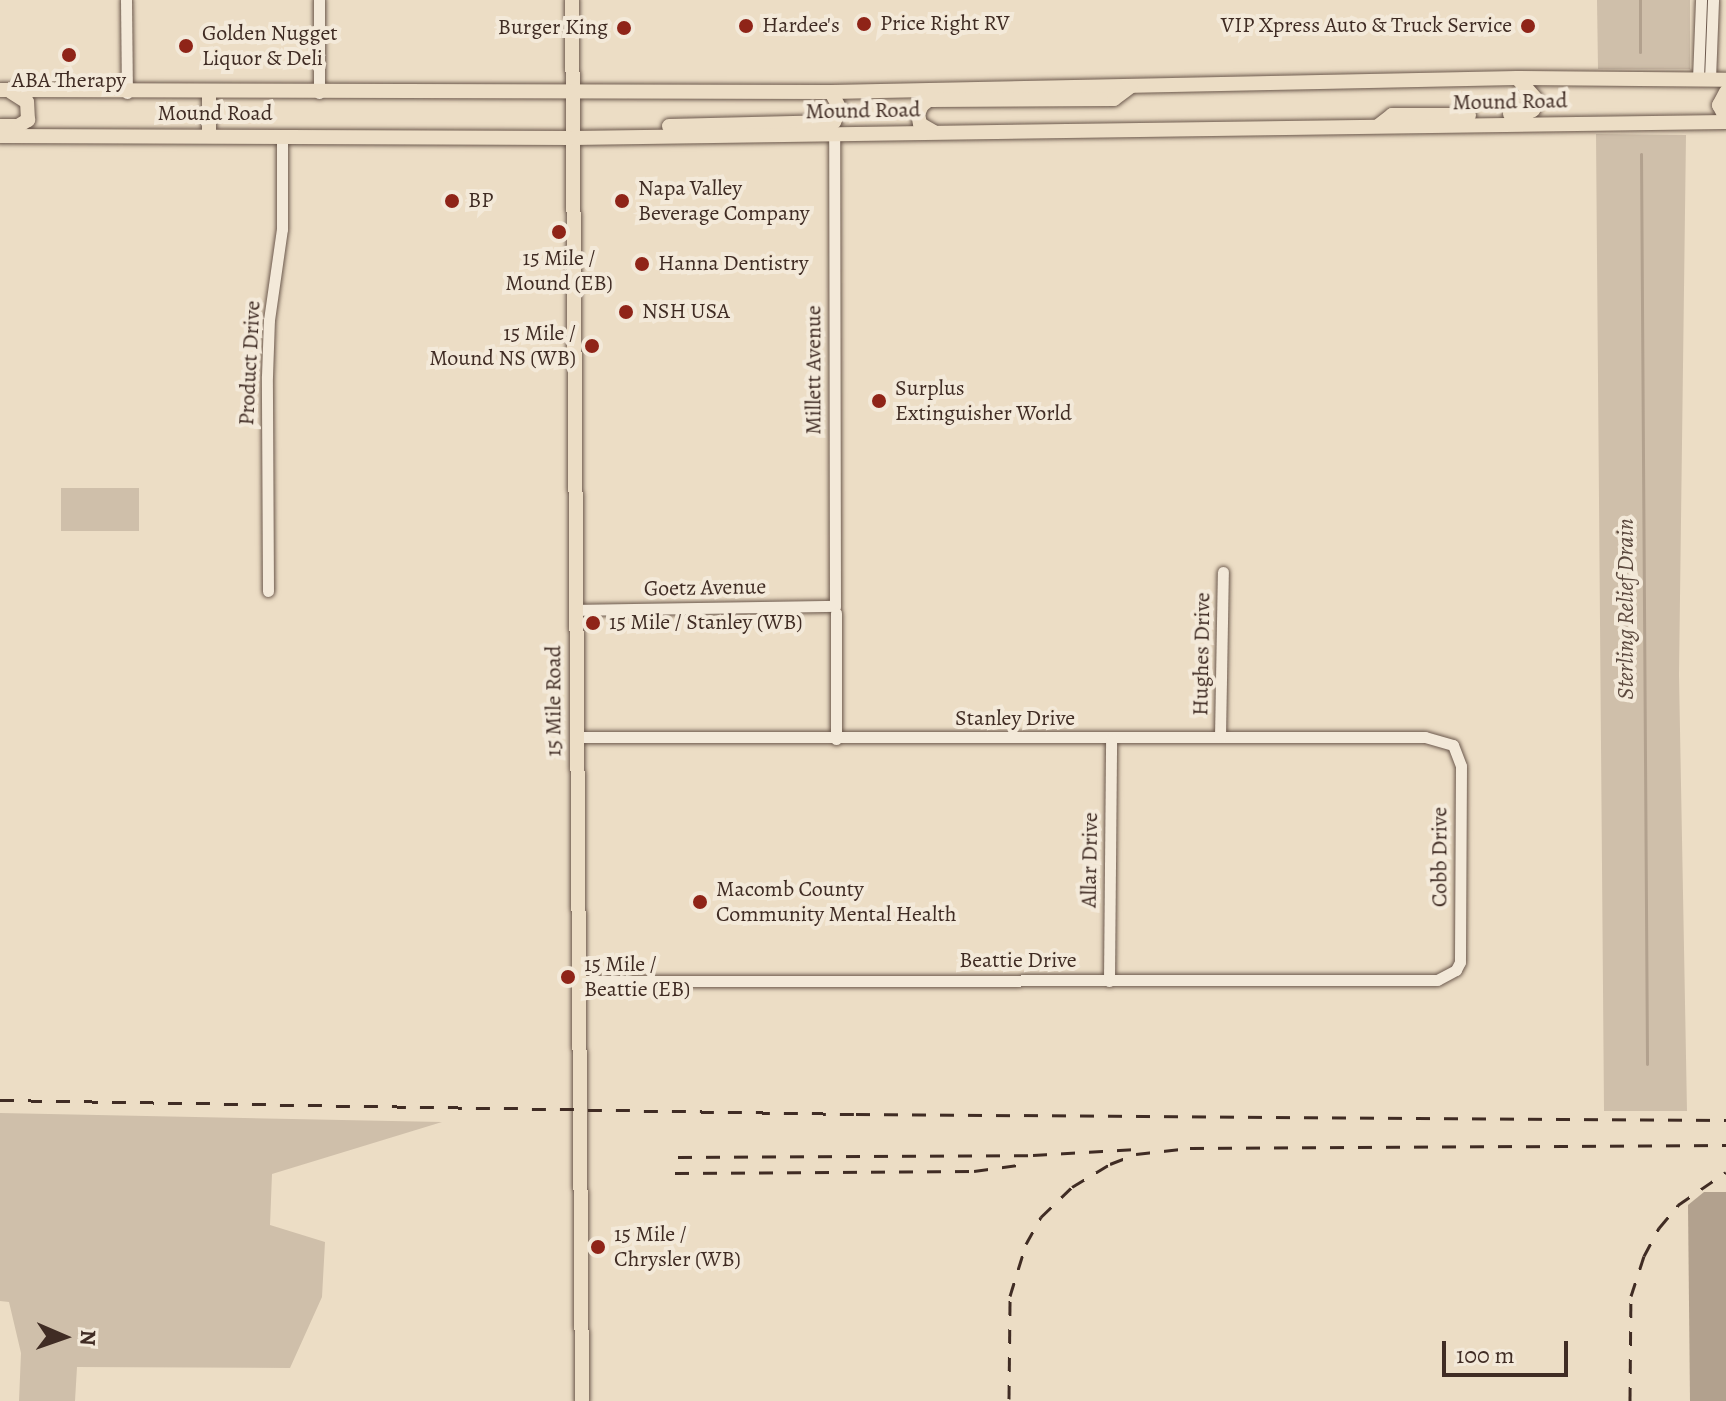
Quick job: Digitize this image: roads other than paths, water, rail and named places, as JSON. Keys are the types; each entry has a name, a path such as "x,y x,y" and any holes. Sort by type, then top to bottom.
{"main road":[{"name":"15 Mile Road","path":"572,0 582,1401"},
{"name":"Mound Road","path":"4,90 127,93 831,92 1517,78 1726,80"},
{"path":"1378,126 1392,115 1527,113 1534,106 1534,93 1517,78"},
{"path":"934,132 920,124 918,114 922,105 929,100 1114,99 1131,86"},
{"path":"0,126 18,126 28,120 27,102 4,90"},
{"path":"614,137 646,127 834,122 840,109 831,92"},
{"path":"1726,92 1719,105 1726,120"},
{"path":"209,93 209,136"},
{"name":"Mound Road","path":"0,136 573,138 1726,120"}],"street":[{"path":"126,0 127,93"},
{"path":"319,0 319,93"},
{"path":"1701,0 1704,79"},
{"path":"1704,79 1713,0"},
{"name":"Millett Avenue","path":"834,134 836,739"},
{"name":"Product Drive","path":"268,591 267,376 269,320 282,229 282,136"},
{"name":"Hughes Drive","path":"1220,737 1223,572"},
{"name":"Goetz Avenue","path":"575,610 835,610"},
{"name":"Stanley Drive","path":"576,737 1425,737 1453,745"},
{"name":"Allar Drive","path":"1109,981 1111,739"},
{"name":"Cobb Drive","path":"1453,745 1461,766 1460,955 1456,970"},
{"name":"Beattie Drive","path":"579,981 1427,981 1446,977 1456,970"}],"waterway":[{"name":"Sterling Relief Drain","path":"1640,0 1640,52"},
{"name":"Sterling Relief Drain","path":"1641,154 1647,1064"}],"railway":[{"path":"0,1100 856,1114 1726,1120"},
{"path":"1009,1399 1010,1296 1026,1244 1041,1217 1072,1187 1110,1164 1136,1154 1190,1148 1726,1145"},
{"path":"678,1157 1033,1155 1137,1149"},
{"path":"675,1173 974,1171 1026,1164"},
{"path":"1630,1401 1631,1296 1644,1256 1659,1228 1678,1205 1726,1172"}],"place":[{"name":"Price Right RV","path":"864,24"},
{"name":"Hardee's","path":"746,26"},
{"name":"VIP Xpress Auto & Truck Service","path":"1528,26"},
{"name":"Burger King","path":"624,28"},
{"name":"Golden Nugget Liquor & Deli","path":"186,46"},
{"name":"ABA Therapy","path":"69,55"},
{"name":"BP","path":"452,201"},
{"name":"Napa Valley Beverage Company","path":"622,201"},
{"name":"15 Mile / Mound (EB)","path":"559,232"},
{"name":"Hanna Dentistry","path":"642,264"},
{"name":"NSH USA","path":"626,312"},
{"name":"15 Mile / Mound NS (WB)","path":"592,346"},
{"name":"Surplus Extinguisher World","path":"879,401"},
{"name":"15 Mile / Stanley (WB)","path":"593,623"},
{"name":"Macomb County Community Mental Health","path":"700,902"},
{"name":"15 Mile / Beattie (EB)","path":"568,977"},
{"name":"15 Mile / Chrysler (WB)","path":"598,1247"}]}
